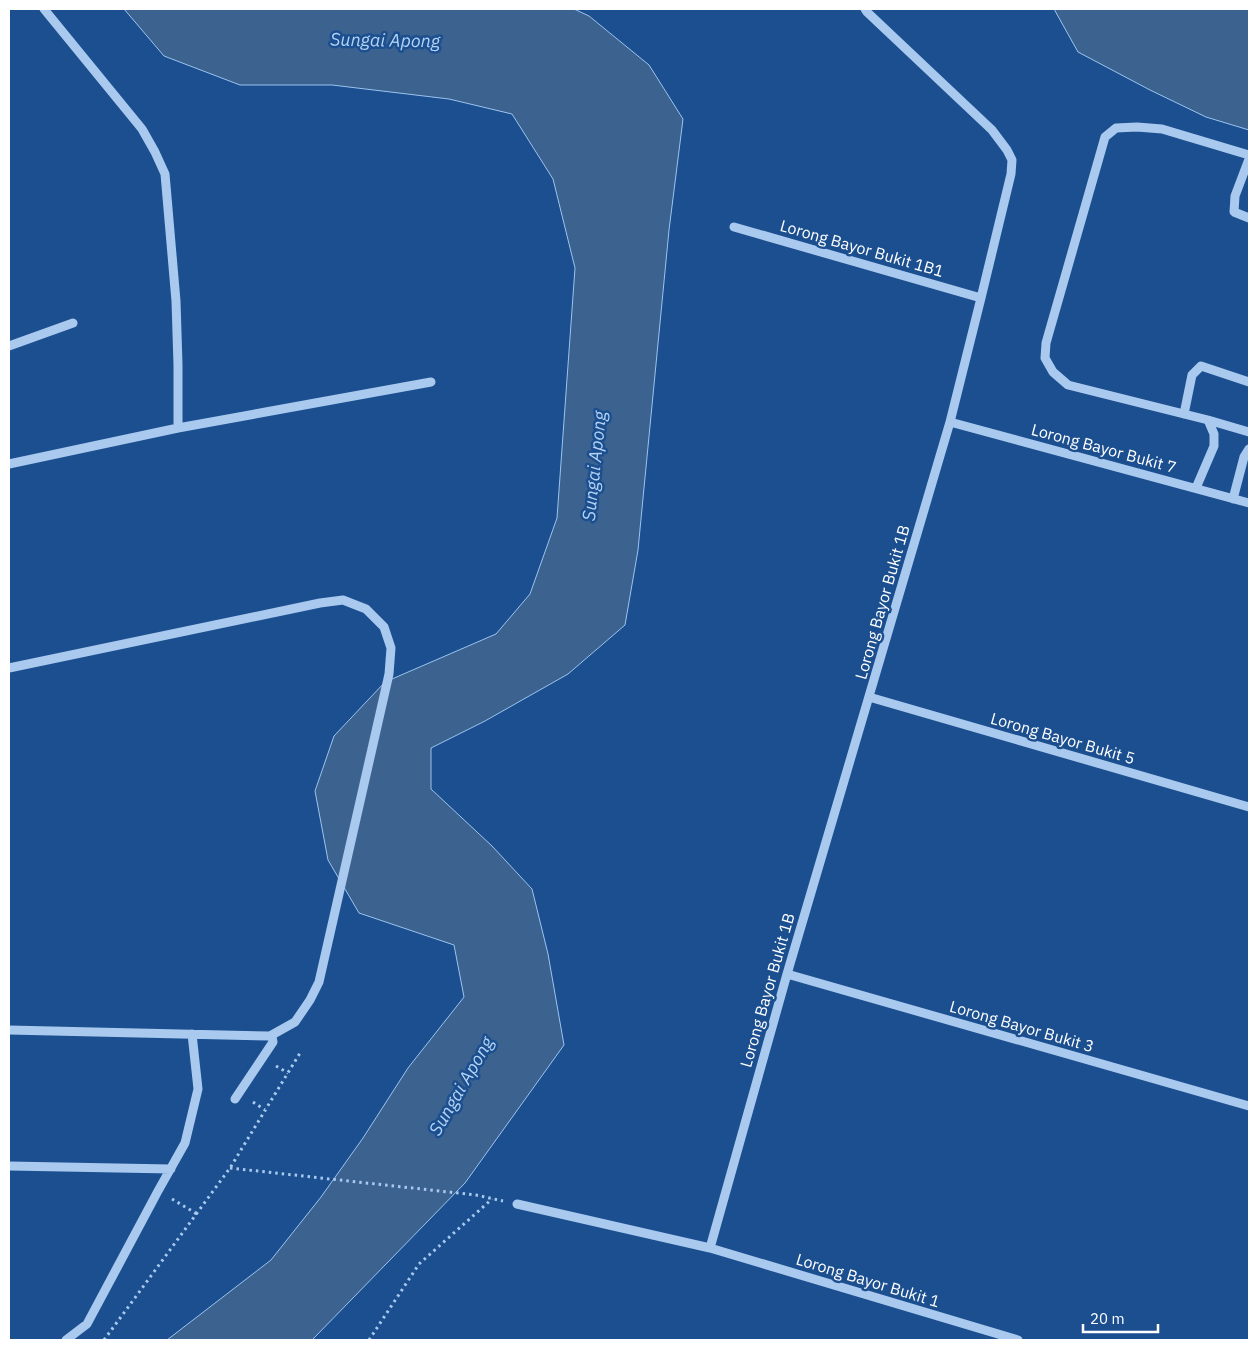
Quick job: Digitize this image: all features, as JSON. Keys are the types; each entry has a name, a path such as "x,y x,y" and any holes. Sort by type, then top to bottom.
{"street":[{"path":"44,9 142,129 165,174 176,301 178,428"},
{"name":"Lorong Bayor Bukit 1B","path":"710,1248 787,974 950,422 1011,174 1012,160 992,130 866,10"},
{"path":"1249,218 1234,212 1234,196 1249,157 1162,129 1116,128 1106,137 1046,343 1045,358 1053,372 1068,385 1249,432"},
{"name":"Lorong Bayor Bukit 1B1","path":"734,226 982,298"},
{"path":"9,346 73,323"},
{"path":"1184,414 1192,375 1201,366 1249,382"},
{"path":"9,464 178,428 431,382"},
{"path":"1196,488 1214,446 1214,434 1208,420"},
{"name":"Lorong Bayor Bukit 7","path":"950,422 1249,503"},
{"path":"1233,499 1244,457 1249,449"},
{"path":"9,668 320,603 343,600 366,609 384,626 391,648 389,674 319,982 310,1000 295,1022 270,1036 9,1030"},
{"name":"Lorong Bayor Bukit 5","path":"869,697 1249,808"},
{"name":"Lorong Bayor Bukit 3","path":"787,974 1249,1106"},
{"path":"66,1340 87,1324 185,1143 198,1089 192,1034"},
{"path":"235,1099 273,1042 270,1036"},
{"path":"9,1166 170,1169"},
{"name":"Lorong Bayor Bukit 1","path":"517,1204 710,1248 1018,1340"}],"path":[{"path":"104,1340 230,1168 300,1053"},
{"path":"230,1168 476,1195 517,1204"},
{"path":"158,1191 197,1214"},
{"path":"369,1340 419,1264 493,1198"}],"water":[{"name":"Sungai Apong","path":"124,9 574,9 589,16 649,65 683,119 669,230 638,550 625,625 568,674 485,721 431,748 431,789 492,846 532,889 548,954 564,1045 465,1183 312,1340 167,1340 271,1260 321,1197 363,1138 408,1068 464,997 454,945 359,913 328,860 315,791 334,736 385,682 496,634 530,594 557,518 575,268 553,179 512,114 449,99 332,85 240,85 164,56"},
{"path":"1054,9 1249,9 1249,130 1206,117 1078,52"}]}
